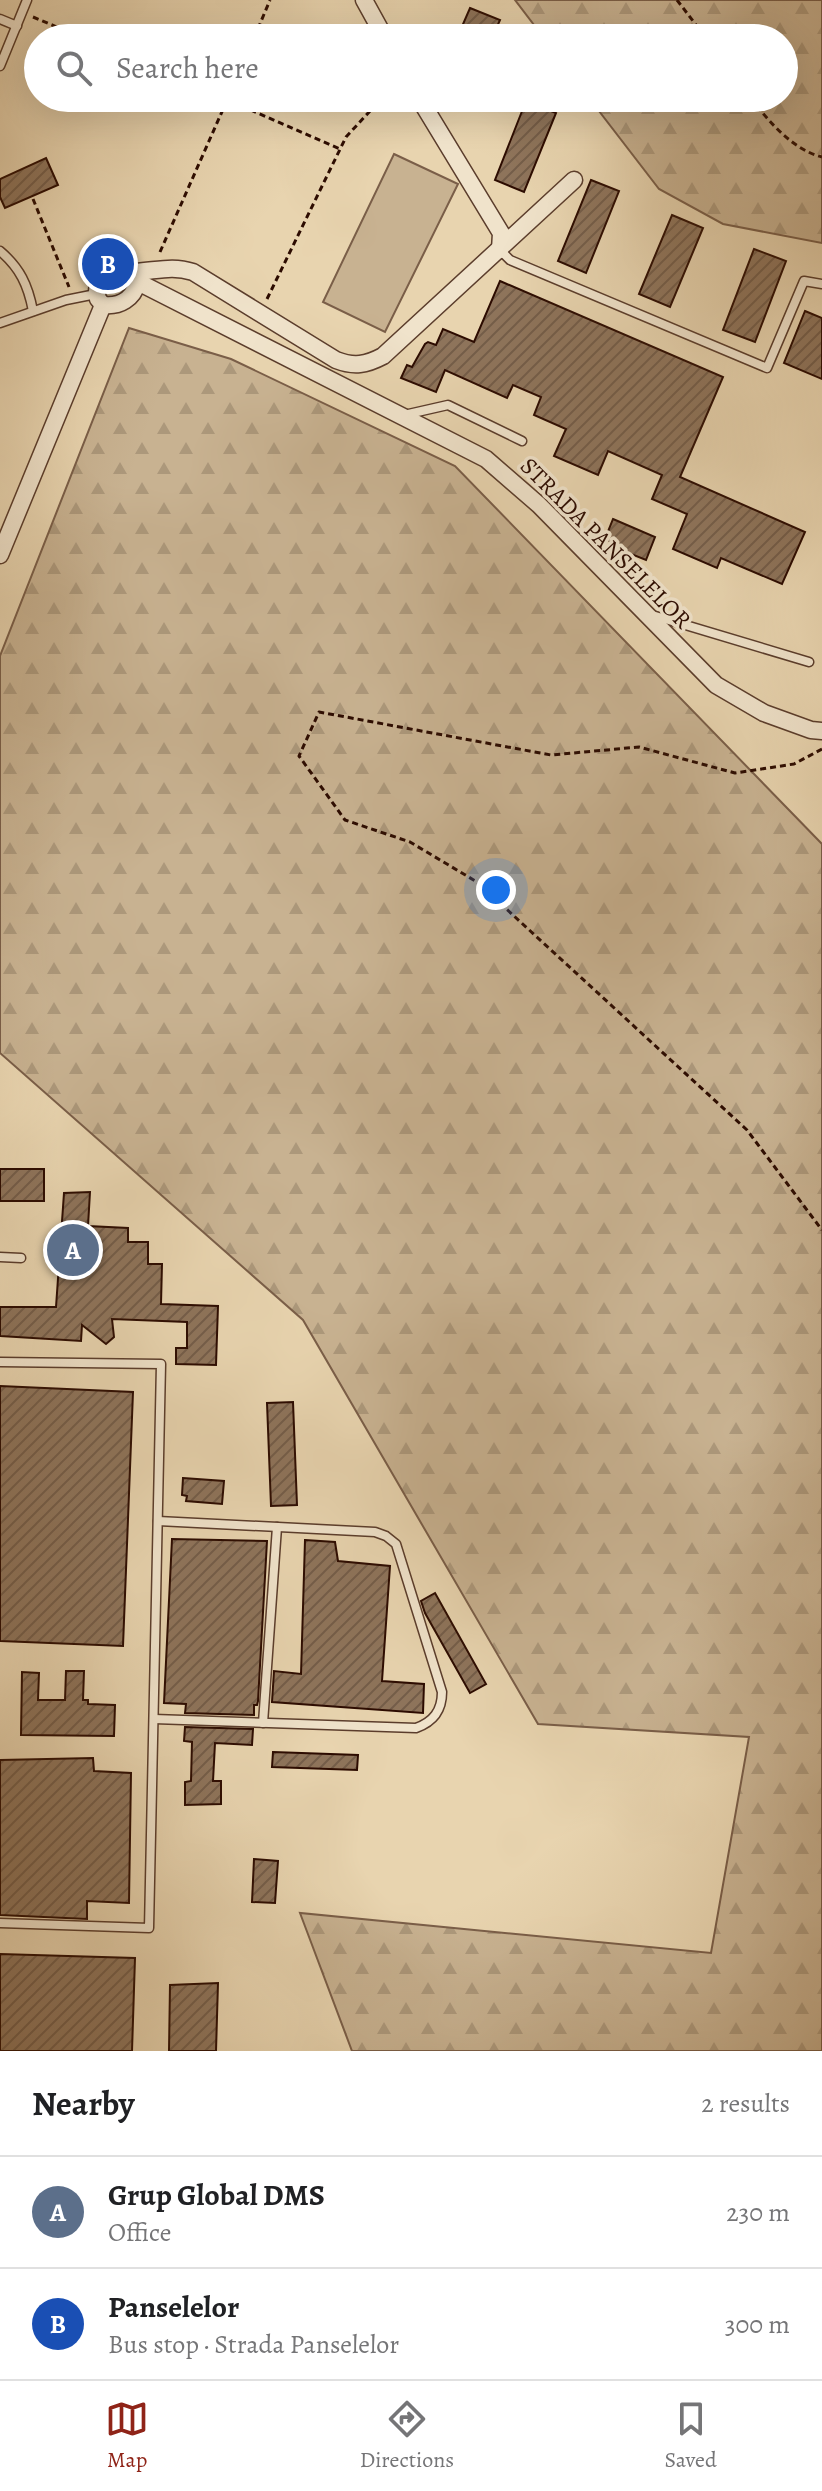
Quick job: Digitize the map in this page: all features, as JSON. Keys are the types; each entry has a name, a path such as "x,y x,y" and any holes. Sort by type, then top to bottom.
{"street":[{"path":"364,0 377,24"},
{"path":"428,112 501,233 500,250"},
{"path":"0,555 99,299 101,280 117,271 135,278 153,270 179,267 193,272 336,360 348,364 370,363 383,356 574,180"},
{"path":"99,299 113,306 125,302 134,293 135,278"},
{"name":"STRADA PANSELELOR","path":"135,278 486,459 539,505 716,685 764,713 822,731"}],"lane":[{"path":"0,66 27,0"},
{"path":"0,19 17,26"},
{"path":"500,250 510,260 767,368 804,281 822,284"},
{"path":"0,251 14,262 23,276 33,311"},
{"path":"0,323 73,298 99,299"},
{"path":"402,416 448,405 522,441"},
{"path":"643,612 809,662"},
{"path":"0,1257 21,1258"},
{"path":"0,1362 161,1364 149,1928 0,1923"},
{"path":"154,1719 416,1728 432,1720 442,1699 396,1544 386,1536 375,1532 158,1521"},
{"path":"263,1723 277,1527"}],"path":[{"path":"260,24 270,0"},
{"path":"677,0 695,24"},
{"path":"23,12 51,24"},
{"path":"153,270 220,112"},
{"path":"257,112 340,149"},
{"path":"260,313 346,137 369,112"},
{"path":"761,112 768,121 810,154 822,157"},
{"path":"33,199 73,298"},
{"path":"822,749 794,764 735,773 639,747 551,755 319,712 299,756 345,820 410,842 477,882 747,1130 822,1230"}],"green space":[{"path":"515,0 822,0 822,243 723,224 659,189 600,112 798,112 798,24 533,24"},
{"path":"394,154 458,184 385,332 323,302"},
{"path":"129,328 231,359 455,466 822,844 822,2051 352,2051 300,1913 711,1953 749,1737 538,1724 303,1320 0,1053 0,656"}],"building":[{"path":"470,8 500,20 498,24 463,24"},
{"path":"522,112 556,113 524,192 495,180"},
{"path":"46,158 58,185 5,208 0,197 0,179"},
{"path":"591,180 619,191 586,273 558,261"},
{"path":"672,215 703,228 670,307 639,294"},
{"path":"754,249 786,261 755,342 723,330"},
{"path":"500,281 723,377 680,477 805,532 782,584 721,558 717,568 673,549 687,514 652,499 662,475 608,451 598,475 554,456 566,429 534,415 541,397 513,385 507,398 445,370 436,392 401,378 407,365 412,367 425,344 436,345 443,329 474,342"},
{"path":"805,311 822,318 822,379 784,363"},
{"path":"613,519 655,537 646,560 616,548 617,544 605,539"},
{"path":"0,1169 44,1169 44,1201 0,1201"},
{"path":"90,1192 88,1226 128,1228 128,1242 148,1242 148,1264 162,1264 161,1304 218,1306 216,1365 176,1364 176,1348 187,1348 187,1322 112,1319 114,1337 106,1344 82,1325 81,1341 0,1336 0,1307 56,1307 64,1193"},
{"path":"0,1386 133,1392 123,1646 0,1641"},
{"path":"293,1402 297,1505 271,1506 267,1403"},
{"path":"183,1478 224,1481 222,1504 186,1501 187,1496 182,1495"},
{"path":"172,1539 267,1541 258,1701 254,1705 254,1715 185,1713 186,1704 164,1703"},
{"path":"305,1540 335,1542 338,1561 390,1566 382,1681 424,1684 423,1713 272,1702 274,1671 301,1674"},
{"path":"435,1593 486,1684 470,1693 425,1613 421,1601"},
{"path":"66,1671 84,1671 83,1700 88,1700 88,1704 115,1705 114,1736 21,1735 22,1672 39,1673 38,1700 65,1700"},
{"path":"185,1727 253,1729 252,1745 215,1743 213,1781 221,1781 221,1804 185,1805 185,1782 191,1781 192,1742 184,1741"},
{"path":"273,1752 358,1755 357,1770 272,1767"},
{"path":"93,1758 94,1771 131,1773 129,1903 87,1901 87,1919 0,1915 0,1760"},
{"path":"254,1859 278,1861 275,1903 252,1902"},
{"path":"0,1954 135,1958 132,2051 0,2051"},
{"path":"218,1983 216,2051 169,2051 170,1985"}],"place":[{"name":"Panselelor","path":"108,264"},
{"name":"Grup Global DMS","path":"73,1250"}]}
